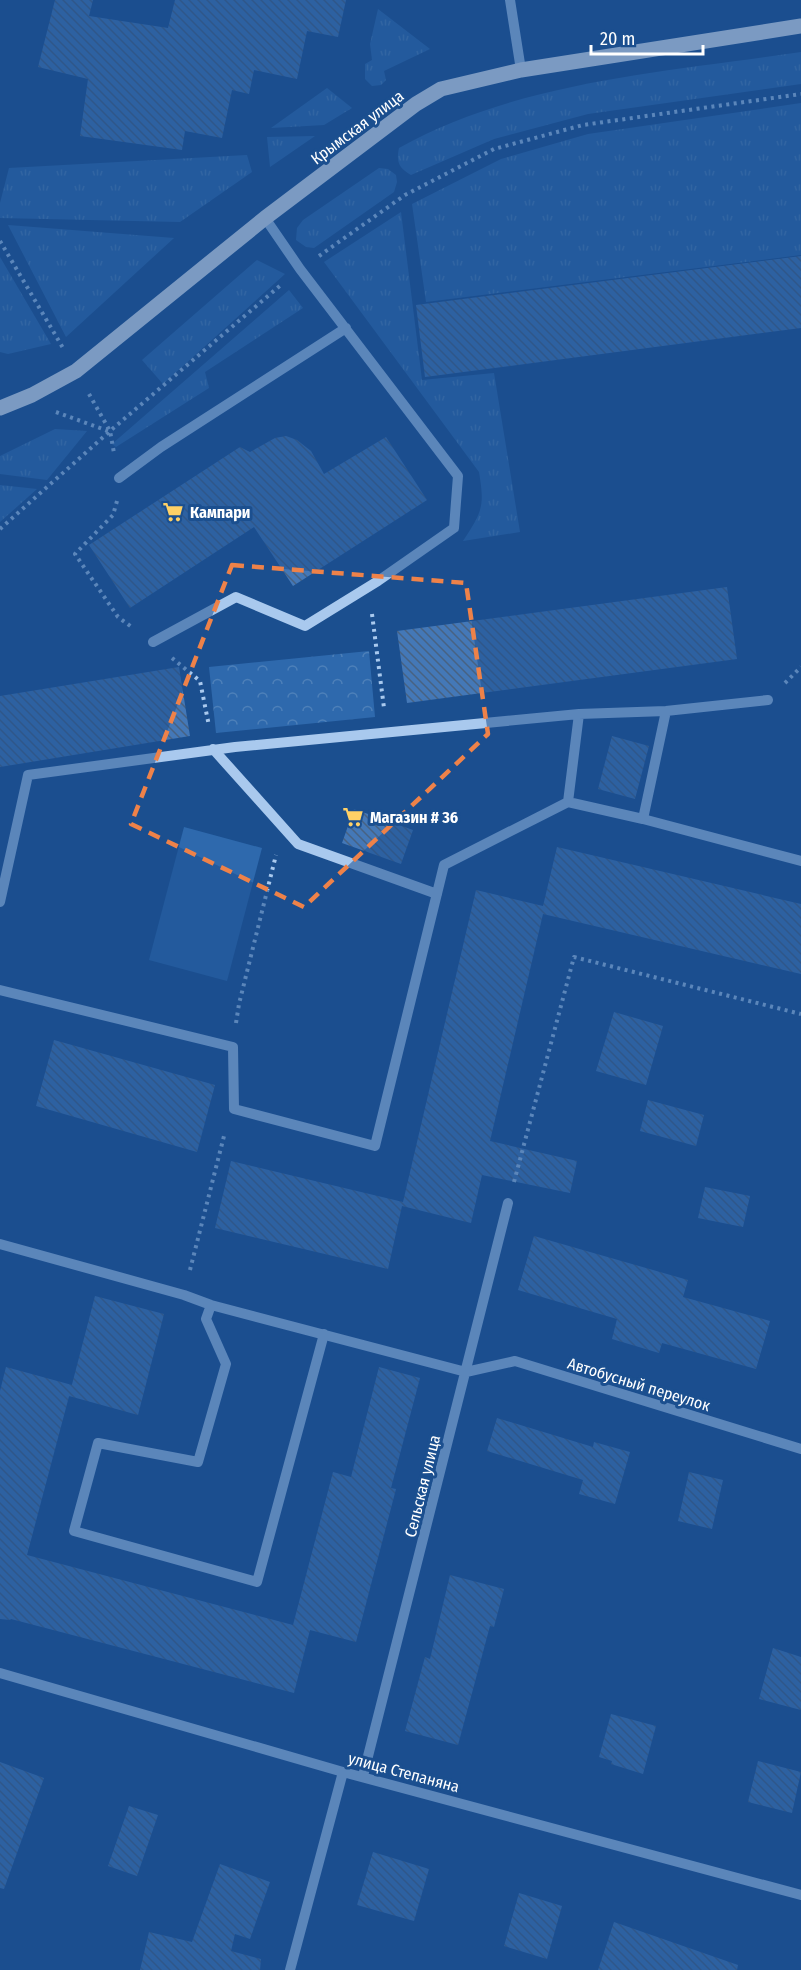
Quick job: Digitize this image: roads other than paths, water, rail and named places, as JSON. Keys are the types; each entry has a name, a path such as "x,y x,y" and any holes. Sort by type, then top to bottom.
{"main road":[{"name":"Крымская улица","path":"0,408 76,371 265,218 416,104 441,89 521,70 801,26"}],"street":[{"path":"510,0 521,70"},
{"path":"153,642 236,597 305,626 378,581 454,528 458,476 300,268 265,218"},
{"path":"119,478 161,447 346,328"},
{"path":"0,902 27,775 213,749 579,714 666,711 768,700"},
{"path":"643,819 666,711"},
{"path":"568,802 579,714"},
{"path":"213,749 298,844 437,894"},
{"path":"0,990 233,1047 234,1109 375,1146 444,865 568,802 643,819 801,861"},
{"name":"Сельская улица","path":"363,1776 508,1203"},
{"path":"0,1244 184,1295 210,1305 466,1372"},
{"path":"210,1305 206,1319 226,1364 198,1462 98,1443 74,1531 257,1582 324,1334"},
{"name":"Автобусный переулок","path":"466,1372 515,1361 801,1449"},
{"name":"улица Степаняна","path":"0,1673 343,1772 801,1895"},
{"path":"290,1970 343,1772"}],"place":[{"name":"Кампари","path":"173,512"},
{"name":"Магазин # 36","path":"353,817"}]}
